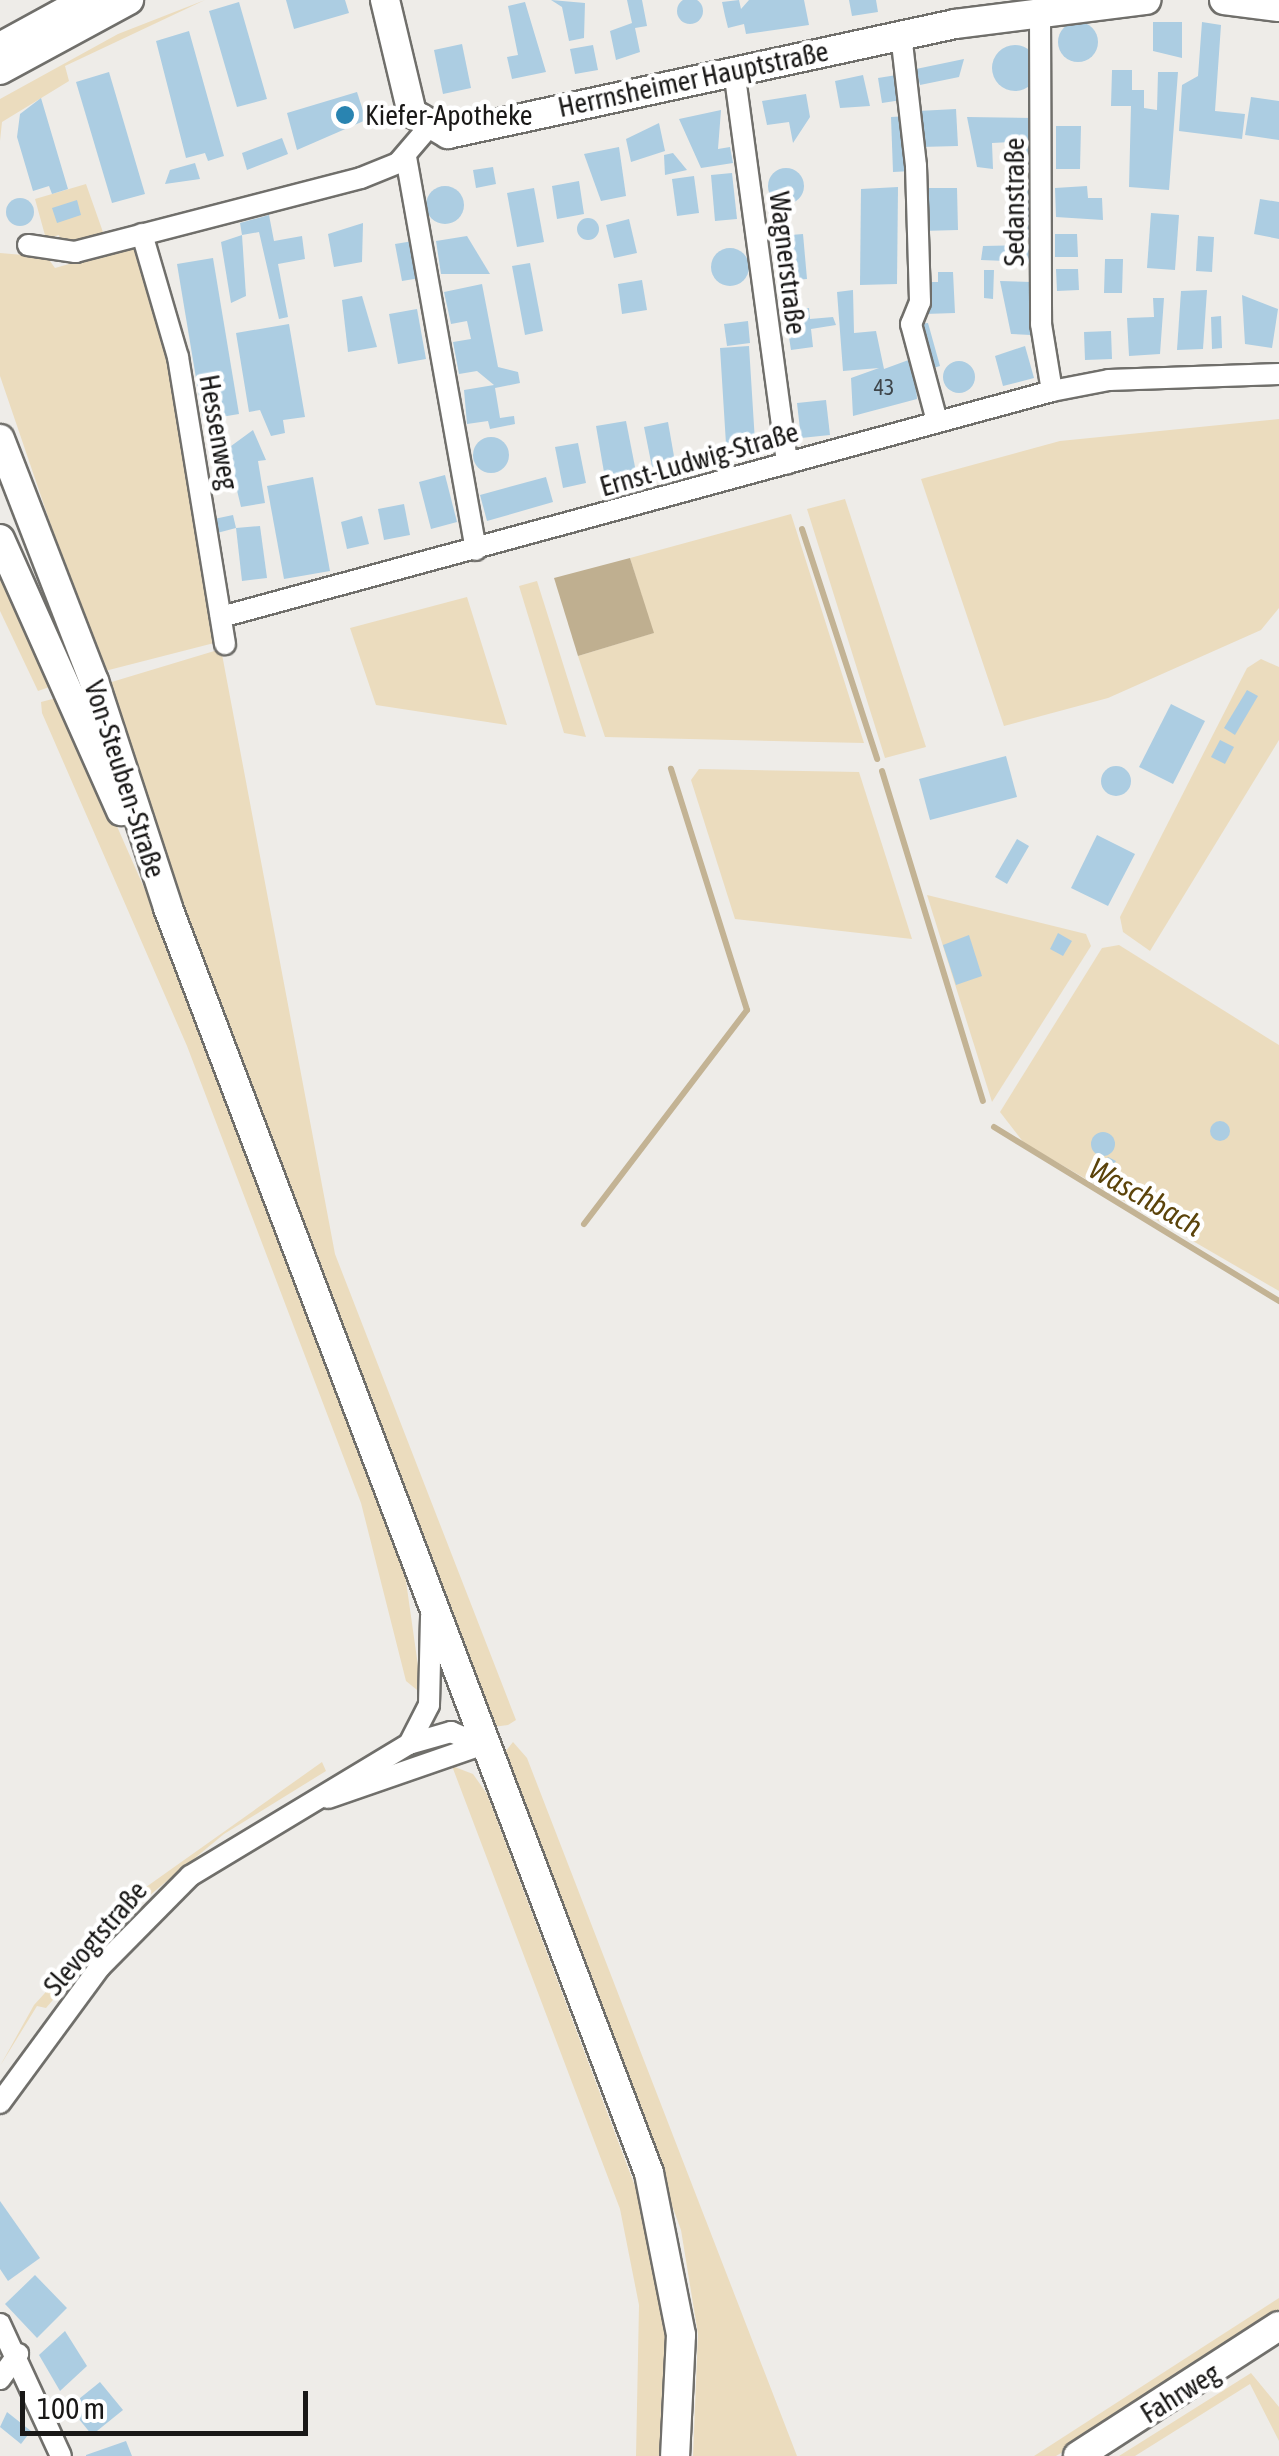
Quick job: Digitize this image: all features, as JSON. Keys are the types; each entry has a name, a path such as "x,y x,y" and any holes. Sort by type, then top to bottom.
{"street":[{"path":"0,47 86,0"},
{"path":"0,70 129,0"},
{"name":"Herrnsheimer Hauptstraße","path":"428,128 448,134 1035,8 1146,0"},
{"path":"1224,0 1279,7"},
{"path":"28,244 75,252 361,178 406,157 428,128 406,99 383,7"},
{"name":"Sedanstraße","path":"1035,8 1041,324 1052,392"},
{"path":"901,34 920,302 912,324 937,421"},
{"name":"Wagnerstraße","path":"734,70 787,463"},
{"path":"406,157 476,550"},
{"name":"Hessenweg","path":"142,234 178,357 225,644"},
{"name":"Ernst-Ludwig-Straße","path":"222,617 1052,392 1109,380 1279,374"},
{"name":"Von-Steuben-Straße","path":"0,439 94,680 168,908"},
{"name":"Von-Steuben-Straße","path":"0,539 168,908"},
{"path":"168,908 662,2216 681,2335 676,2456"},
{"path":"409,1744 429,1704 431,1607"},
{"name":"Slevogtstraße","path":"0,2103 146,1915 222,1852 409,1744 452,1732 482,1745"},
{"name":"Slevogtstraße","path":"306,1804 482,1745"},
{"path":"0,2324 18,2354 61,2456"},
{"name":"Fahrweg","path":"1078,2456 1279,2326"},
{"path":"0,2378 18,2354"}],"shaded area":[{"path":"205,0 65,66 69,81 2,122 0,141 0,99 118,34"},
{"path":"86,184 104,235 62,247 59,235 46,239 35,199"},
{"path":"133,246 160,299 218,642 101,672 0,376 0,253 47,257 55,268"},
{"path":"1279,419 1279,608 1261,630 1108,698 1004,726 921,479 1060,441"},
{"path":"845,499 926,747 885,758 807,509"},
{"path":"791,514 864,743 605,737 578,656 653,633 630,558"},
{"path":"0,550 55,685 38,691 0,611"},
{"path":"630,558 654,633 578,656 554,578"},
{"path":"537,581 586,737 564,733 519,586"},
{"path":"467,597 507,725 376,705 350,628"},
{"path":"221,649 335,1254 516,1720 508,1725 493,1727 248,1092 105,684"},
{"path":"1261,659 1279,667 1279,740 1150,951 1123,932 1120,917 1247,668"},
{"path":"60,697 164,933 403,1560 422,1694 406,1681 361,1503 187,1046 42,713 41,702"},
{"path":"699,769 859,772 912,939 735,919 691,780"},
{"path":"927,895 1086,934 1091,946 992,1102"},
{"path":"1119,945 1279,1045 1279,1291 1024,1143 1000,1112 1102,948"},
{"path":"513,1742 527,1758 797,2456 693,2456 698,2334 681,2230 505,1752"},
{"path":"322,1762 326,1771 224,1834 127,1914 46,2008 37,2006 0,2066 34,2005 132,1897"},
{"path":"452,1766 473,1774 487,1794 647,2218 667,2340 662,2456 636,2456 639,2305 620,2209"},
{"path":"1279,2298 1279,2314 1138,2407 1056,2456 1034,2456"},
{"path":"1251,2373 1279,2407 1279,2441 1250,2384 1135,2456 1119,2456"}],"building":[{"path":"690,-2 699,2 703,11 699,20 690,24 681,20 677,11 681,2"},
{"path":"286,0 345,0 349,13 294,29"},
{"path":"551,0 585,3 584,38 569,41 562,7"},
{"path":"627,0 642,0 647,26 635,28 640,52 616,60 610,31 632,23"},
{"path":"739,0 741,9 749,0 804,0 809,25 746,34 744,24 728,28 722,2"},
{"path":"849,0 876,0 878,12 852,16"},
{"path":"239,2 267,99 237,107 209,11"},
{"path":"525,2 546,72 512,79 507,57 518,55 508,6"},
{"path":"1078,22 1092,28 1098,42 1092,56 1078,62 1064,56 1058,42 1064,28"},
{"path":"1153,22 1182,22 1182,58 1153,51"},
{"path":"1202,22 1221,25 1215,111 1245,114 1242,139 1179,131 1182,85 1198,76"},
{"path":"189,31 224,156 208,161 205,153 186,158 156,41"},
{"path":"462,44 471,88 443,94 434,50"},
{"path":"593,45 598,70 575,74 570,49"},
{"path":"1015,45 1031,52 1038,68 1031,84 1015,91 999,84 992,68 999,52"},
{"path":"964,59 959,77 920,85 916,69"},
{"path":"1112,70 1132,70 1132,90 1144,90 1144,108 1157,110 1158,72 1178,72 1169,190 1129,187 1131,106 1111,106"},
{"path":"109,72 145,194 112,203 76,82"},
{"path":"903,74 908,99 882,103 878,78"},
{"path":"863,75 870,106 840,108 835,81"},
{"path":"357,92 366,120 297,150 287,113"},
{"path":"806,94 810,117 793,143 789,122 767,125 762,101"},
{"path":"1251,97 1279,101 1279,140 1245,135"},
{"path":"41,98 68,189 52,194 49,186 33,191 17,137 20,114"},
{"path":"956,109 958,146 920,147 918,111"},
{"path":"721,110 718,149 730,147 733,163 701,168 679,119"},
{"path":"910,116 912,171 893,172 891,117"},
{"path":"967,117 1033,118 1032,170 1010,169 1011,142 992,143 993,169 977,167"},
{"path":"659,123 665,151 631,162 626,139"},
{"path":"1056,126 1081,126 1080,169 1056,169"},
{"path":"282,138 288,154 247,170 242,153"},
{"path":"619,147 626,196 601,201 584,154"},
{"path":"673,153 687,170 665,175 664,155"},
{"path":"195,163 200,179 165,184 170,170"},
{"path":"493,167 496,184 476,188 473,170"},
{"path":"786,168 799,173 804,186 799,199 786,204 773,199 768,186 773,173"},
{"path":"732,173 737,219 715,221 711,175"},
{"path":"694,176 699,213 677,216 672,179"},
{"path":"579,181 584,214 557,219 552,186"},
{"path":"445,186 458,192 464,205 458,218 445,224 432,218 426,205 432,192"},
{"path":"1087,186 1088,198 1102,198 1103,220 1056,217 1055,188"},
{"path":"898,187 897,284 860,285 861,189"},
{"path":"534,188 544,242 517,247 507,193"},
{"path":"921,188 957,188 958,230 922,231"},
{"path":"1031,190 1032,238 1008,238 1008,191"},
{"path":"20,198 30,202 34,212 30,222 20,226 10,222 6,212 10,202"},
{"path":"1260,199 1279,202 1279,239 1254,234"},
{"path":"77,200 81,215 57,223 52,208"},
{"path":"1151,213 1179,215 1175,270 1147,268"},
{"path":"269,215 274,241 302,236 305,259 278,264 288,317 279,319 259,232 242,235 240,223"},
{"path":"588,218 596,221 596,237 588,240 580,237 577,229 580,221"},
{"path":"629,219 637,253 614,258 606,225"},
{"path":"363,223 362,262 334,267 328,234"},
{"path":"803,234 807,279 783,281 778,236"},
{"path":"1055,234 1077,234 1078,257 1055,257"},
{"path":"242,235 246,296 231,303 221,242"},
{"path":"467,236 490,274 441,274 436,241"},
{"path":"1198,236 1214,237 1212,272 1196,271"},
{"path":"413,241 420,278 402,281 395,244"},
{"path":"1031,245 1031,262 981,260 983,246"},
{"path":"730,248 743,254 749,267 743,280 730,286 717,280 711,267 717,254"},
{"path":"213,258 239,414 203,420 177,264"},
{"path":"1105,259 1123,259 1122,293 1104,293"},
{"path":"530,263 543,331 525,335 512,266"},
{"path":"1056,269 1078,269 1079,290 1057,291"},
{"path":"984,270 994,270 993,299 984,298"},
{"path":"938,272 953,272 955,313 925,314 924,282 938,282"},
{"path":"642,280 647,310 622,314 618,284"},
{"path":"1000,281 1031,282 1031,335 1011,334"},
{"path":"482,284 498,367 518,372 520,383 495,388 500,418 514,416 515,424 490,429 488,421 467,424 464,390 494,385 477,371 459,374 453,342 471,339 467,321 451,324 444,292"},
{"path":"853,290 854,333 876,331 884,369 914,358 917,399 853,416 851,378 879,368 843,371 837,292"},
{"path":"1207,290 1203,349 1177,350 1181,291"},
{"path":"1242,295 1278,309 1272,348 1245,344"},
{"path":"362,296 377,347 348,352 342,300"},
{"path":"1153,298 1164,298 1160,354 1129,356 1127,318 1154,317"},
{"path":"809,308 810,319 833,317 836,325 811,329 813,347 791,350 785,312"},
{"path":"417,309 426,359 398,364 389,314"},
{"path":"1221,316 1222,348 1212,349 1211,317"},
{"path":"748,321 750,343 727,346 724,324"},
{"path":"928,323 940,366 930,369 917,324"},
{"path":"289,324 305,417 283,420 285,433 271,436 260,410 249,412 236,333"},
{"path":"1111,331 1112,359 1085,360 1084,332"},
{"path":"749,346 755,442 726,444 720,348"},
{"path":"1025,346 1034,378 1003,386 995,356"},
{"path":"959,361 971,365 975,377 971,389 959,393 947,389 943,377 947,365"},
{"path":"826,400 830,435 801,438 797,403"},
{"path":"626,421 636,472 605,478 596,426"},
{"path":"668,422 675,462 652,467 644,427"},
{"path":"253,430 266,460 258,461 265,503 241,507 227,449"},
{"path":"491,437 504,442 509,455 504,468 491,473 478,468 473,455 478,442"},
{"path":"578,443 586,483 563,488 555,447"},
{"path":"445,475 457,522 431,529 419,482"},
{"path":"313,477 330,571 284,579 267,486"},
{"path":"546,477 553,502 487,521 480,495"},
{"path":"404,504 410,535 384,540 378,509"},
{"path":"233,515 236,528 217,533 214,519"},
{"path":"362,516 369,544 347,549 341,522"},
{"path":"260,526 267,578 242,581 236,528"},
{"path":"1247,690 1258,696 1235,735 1224,728"},
{"path":"1171,704 1205,721 1173,784 1139,767"},
{"path":"1220,740 1234,747 1225,764 1211,757"},
{"path":"1006,756 1017,797 930,820 919,779"},
{"path":"1116,766 1127,770 1131,781 1127,792 1116,796 1105,792 1101,781 1105,770"},
{"path":"1097,835 1135,854 1108,906 1071,888"},
{"path":"1017,839 1029,846 1007,884 995,877"},
{"path":"1058,933 1072,941 1063,956 1050,949"},
{"path":"969,935 982,976 956,985 943,945"},
{"path":"1220,1121 1230,1131 1220,1141 1210,1131"},
{"path":"1103,1132 1115,1144 1103,1156 1091,1144"},
{"path":"1108,1157 1116,1161 1102,1187 1093,1182"},
{"path":"0,2201 40,2258 8,2281 0,2269"},
{"path":"35,2275 67,2308 37,2338 5,2304"},
{"path":"65,2331 87,2366 60,2391 39,2355"},
{"path":"100,2382 123,2410 92,2435 69,2407"},
{"path":"7,2412 31,2431 21,2444 0,2427"},
{"path":"126,2441 132,2456 86,2456 86,2455"}],"waterway":[{"path":"802,529 877,759"},
{"path":"584,1224 747,1010 671,769"},
{"path":"882,771 983,1101"},
{"name":"Waschbach","path":"994,1127 1279,1301"}],"place":[{"name":"Kiefer-Apotheke","path":"345,115"}]}
